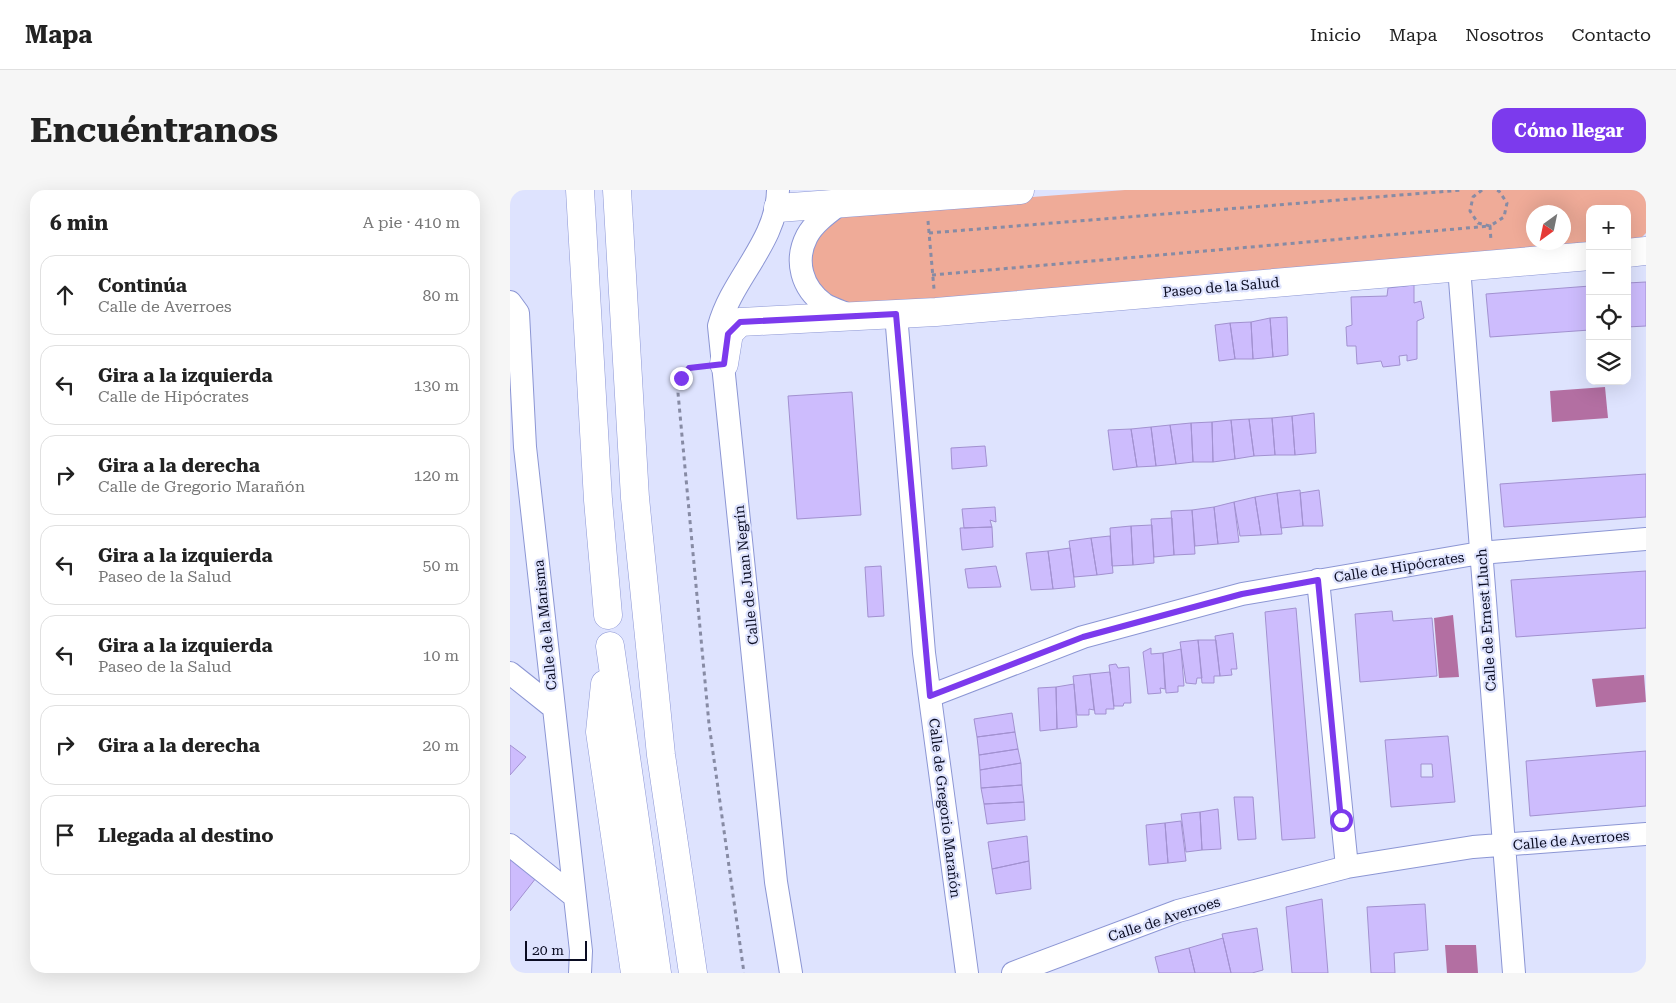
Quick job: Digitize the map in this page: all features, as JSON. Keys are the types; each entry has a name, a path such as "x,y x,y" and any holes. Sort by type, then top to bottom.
{"main road":[{"path":"580,190 597,490 608,615"},
{"path":"617,190 635,498 661,755 693,973"},
{"path":"778,199 840,204 892,195 926,198 1020,190"},
{"name":"Paseo de la Salud","path":"724,364 728,334 740,322 936,312 1586,256"},
{"path":"634,973 600,732 610,646 656,973"}],"street":[{"name":"Calle de Juan Negrín","path":"778,199 762,244 724,307 719,326 776,882 791,973"},
{"name":"Paseo de la Salud","path":"840,204 821,219 808,235 801,251 801,275 814,295 826,305 853,316"},
{"name":"Calle de Ernest Lluch","path":"1459,267 1514,973"},
{"path":"738,285 738,300 743,311 757,322"},
{"name":"Calle de la Marisma","path":"513,307 525,447 575,897 580,973"},
{"name":"Calle de Gregorio Marañón","path":"896,314 930,696 967,973"},
{"name":"Calle de Hipócrates","path":"930,696 1083,637 1242,594 1480,553 1646,539"},
{"path":"1318,580 1347,866"},
{"path":"510,674 554,708"},
{"name":"Calle de Averroes","path":"1013,973 1178,911 1347,866 1473,847 1646,834"},
{"path":"510,846 575,897"},
{"path":"563,973 580,951"}],"path":[{"path":"929,233 1463,190"},
{"path":"1482,190 1473,197 1470,211 1478,223 1490,226"},
{"path":"932,274 1490,226 1504,217 1507,203 1498,191 1494,190"},
{"path":"926,198 936,312"},
{"path":"1490,226 1493,264"},
{"path":"724,364 689,368 681,378 678,393 709,724 744,973"}],"shaded area":[{"path":"1125,190 1646,190 1646,233 1640,239 1631,242 1631,205 1586,205 1586,247 1571,249 1571,205 1526,205 1526,250 1552,250 844,306 829,297 810,277 813,235 848,211"},
{"path":"1605,387 1608,418 1552,422 1550,391"},
{"path":"1453,615 1459,677 1439,678 1434,618"},
{"path":"1644,675 1646,702 1596,707 1592,679"},
{"path":"1445,945 1476,945 1478,973 1447,973"}],"building":[{"path":"1646,282 1646,326 1631,327 1631,283"},
{"path":"1414,285 1414,303 1421,301 1424,318 1417,321 1417,359 1407,361 1407,355 1399,356 1400,365 1383,367 1381,361 1357,364 1356,346 1347,346 1346,327 1352,325 1351,297 1387,296 1388,288"},
{"path":"1586,286 1586,330 1490,337 1486,294"},
{"path":"1287,317 1288,355 1273,357 1270,318"},
{"path":"1270,318 1273,357 1253,359 1251,322"},
{"path":"1251,322 1253,359 1235,359 1230,323"},
{"path":"1230,323 1235,359 1219,361 1215,325"},
{"path":"852,392 861,515 797,519 788,396"},
{"path":"1314,413 1316,453 1295,455 1292,416"},
{"path":"1292,416 1295,455 1275,455 1272,418"},
{"path":"1272,418 1275,455 1254,456 1249,419"},
{"path":"1249,419 1254,456 1235,459 1231,420"},
{"path":"1231,420 1235,459 1213,462 1212,422"},
{"path":"1212,422 1213,462 1193,462 1191,423"},
{"path":"1191,423 1193,462 1176,464 1170,425"},
{"path":"1170,425 1176,464 1156,466 1151,427"},
{"path":"1151,427 1156,466 1137,467 1131,429"},
{"path":"1131,429 1137,467 1113,470 1108,430"},
{"path":"985,446 987,466 952,469 951,448"},
{"path":"1646,474 1646,517 1504,527 1500,484"},
{"path":"1300,490 1303,526 1281,528 1277,493"},
{"path":"1319,490 1323,526 1303,526 1300,493"},
{"path":"1277,493 1282,534 1261,535 1255,497"},
{"path":"1255,497 1261,535 1240,536 1234,502"},
{"path":"1234,502 1239,542 1218,544 1214,507"},
{"path":"995,507 996,522 990,520 992,527 964,528 962,509"},
{"path":"1214,507 1218,544 1195,546 1192,510"},
{"path":"1192,510 1195,554 1174,555 1171,511"},
{"path":"1172,518 1174,555 1154,557 1151,519"},
{"path":"1152,525 1154,563 1133,565 1131,526"},
{"path":"1131,526 1133,565 1112,566 1110,528"},
{"path":"992,527 993,547 962,550 960,528"},
{"path":"1110,536 1113,573 1097,575 1091,538"},
{"path":"1091,538 1097,575 1074,577 1069,541"},
{"path":"1070,548 1075,587 1053,589 1048,551"},
{"path":"1048,551 1053,589 1031,590 1026,553"},
{"path":"881,566 884,616 868,617 865,567"},
{"path":"996,566 1001,587 968,588 965,569"},
{"path":"1646,571 1646,628 1516,637 1511,580"},
{"path":"1296,608 1315,838 1282,840 1265,612"},
{"path":"1392,611 1393,621 1432,618 1437,676 1360,682 1355,614"},
{"path":"1233,633 1237,669 1231,669 1232,675 1220,676 1215,636"},
{"path":"1198,640 1202,678 1197,678 1196,684 1186,683 1180,642"},
{"path":"1198,640 1216,640 1220,676 1214,676 1214,683 1202,683"},
{"path":"1151,648 1151,654 1163,653 1165,689 1160,688 1161,693 1148,694 1143,652"},
{"path":"1181,649 1184,686 1178,686 1178,692 1166,693 1163,653"},
{"path":"1116,664 1118,668 1129,667 1131,703 1124,703 1123,706 1114,706 1109,665"},
{"path":"1110,672 1114,709 1106,709 1106,714 1095,714 1090,674"},
{"path":"1090,674 1094,710 1089,709 1089,715 1077,715 1073,676"},
{"path":"1074,684 1077,727 1057,729 1056,687"},
{"path":"1056,687 1057,729 1040,731 1038,688"},
{"path":"1012,713 1015,732 977,737 974,719"},
{"path":"1015,732 1018,749 979,755 977,737"},
{"path":"1448,736 1455,802 1391,807 1385,740","holes":["1421,764 1432,764 1433,777 1421,777"]},
{"path":"510,745 526,757 510,775"},
{"path":"1018,749 1021,763 980,770 979,755"},
{"path":"1646,751 1646,806 1530,816 1526,761"},
{"path":"1021,763 1022,785 981,788 980,770"},
{"path":"1022,785 1024,802 984,804 981,788"},
{"path":"1234,797 1253,797 1256,839 1238,840"},
{"path":"1024,802 1025,820 987,824 984,804"},
{"path":"1218,809 1221,849 1202,850 1200,812"},
{"path":"1200,812 1202,850 1186,852 1181,814"},
{"path":"1181,821 1186,861 1168,863 1165,823"},
{"path":"1165,823 1168,863 1149,865 1146,825"},
{"path":"1027,836 1029,861 992,869 988,842"},
{"path":"510,857 536,878 510,911"},
{"path":"1029,861 1031,889 996,894 992,869"},
{"path":"1322,899 1328,973 1292,973 1286,907"},
{"path":"1425,904 1428,950 1394,953 1395,973 1371,973 1367,907"},
{"path":"1257,928 1263,970 1252,973 1231,973 1222,934"},
{"path":"1223,938 1231,973 1195,973 1189,948"},
{"path":"1189,948 1195,973 1159,973 1155,957"}],"route":[{"path":"681,378 689,368 724,364 728,334 740,322 896,314 924,653 930,696 1083,637 1242,594 1318,580 1341,820"}]}
